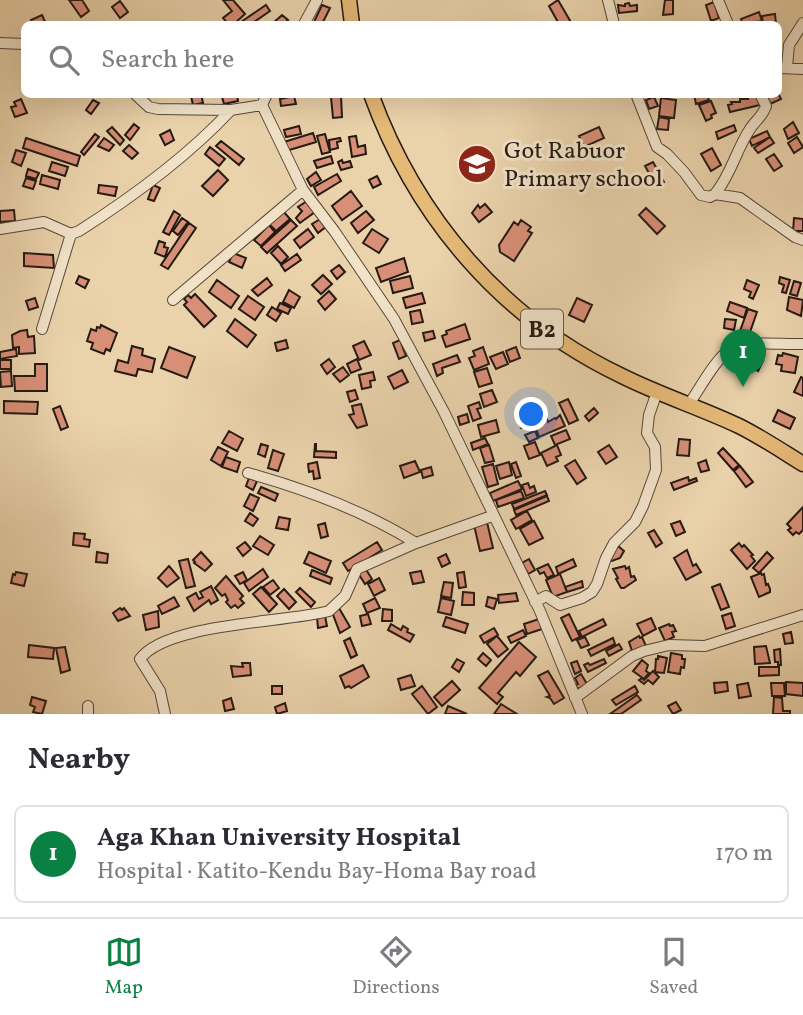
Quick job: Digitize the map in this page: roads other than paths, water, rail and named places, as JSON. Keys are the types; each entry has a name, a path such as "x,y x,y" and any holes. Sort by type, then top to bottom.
{"highway":[{"path":"349,0 352,21"},
{"name":"B2","path":"373,98 401,164 422,201 470,265 502,296 543,330 584,356 657,392 743,428 803,464"}],"street":[{"path":"304,0 315,4 306,21"},
{"path":"608,0 613,21"},
{"path":"718,0 727,21"},
{"path":"803,23 789,45 783,67 803,69"},
{"path":"0,43 21,44"},
{"path":"139,98 149,107 158,109 231,110 262,105"},
{"path":"262,105 265,98"},
{"path":"638,98 657,147 684,172 701,195 710,197 722,185 750,129 765,111 762,98"},
{"path":"262,105 303,190 343,243 394,319 444,412 535,602 582,714"},
{"path":"42,328 71,234 132,197 205,137 231,110"},
{"path":"173,300 303,190"},
{"path":"715,194 740,198 803,240"},
{"path":"0,229 44,222 71,234"},
{"path":"689,404 724,355 733,348 746,345 803,344"},
{"path":"535,602 546,596 560,605 592,592 614,543 635,522 656,470 655,447 647,433 649,415 657,392"},
{"path":"248,473 298,487 391,528 416,543"},
{"path":"165,714 160,691 140,659 144,652 181,635 329,611 345,596 357,569 416,543 492,516"},
{"path":"575,698 632,656 644,651 668,645 705,646 803,615"}],"place":[{"name":"Got Rabuor Primary school","path":"477,164"},
{"name":"Aga Khan University Hospital","path":"743,387"}]}
